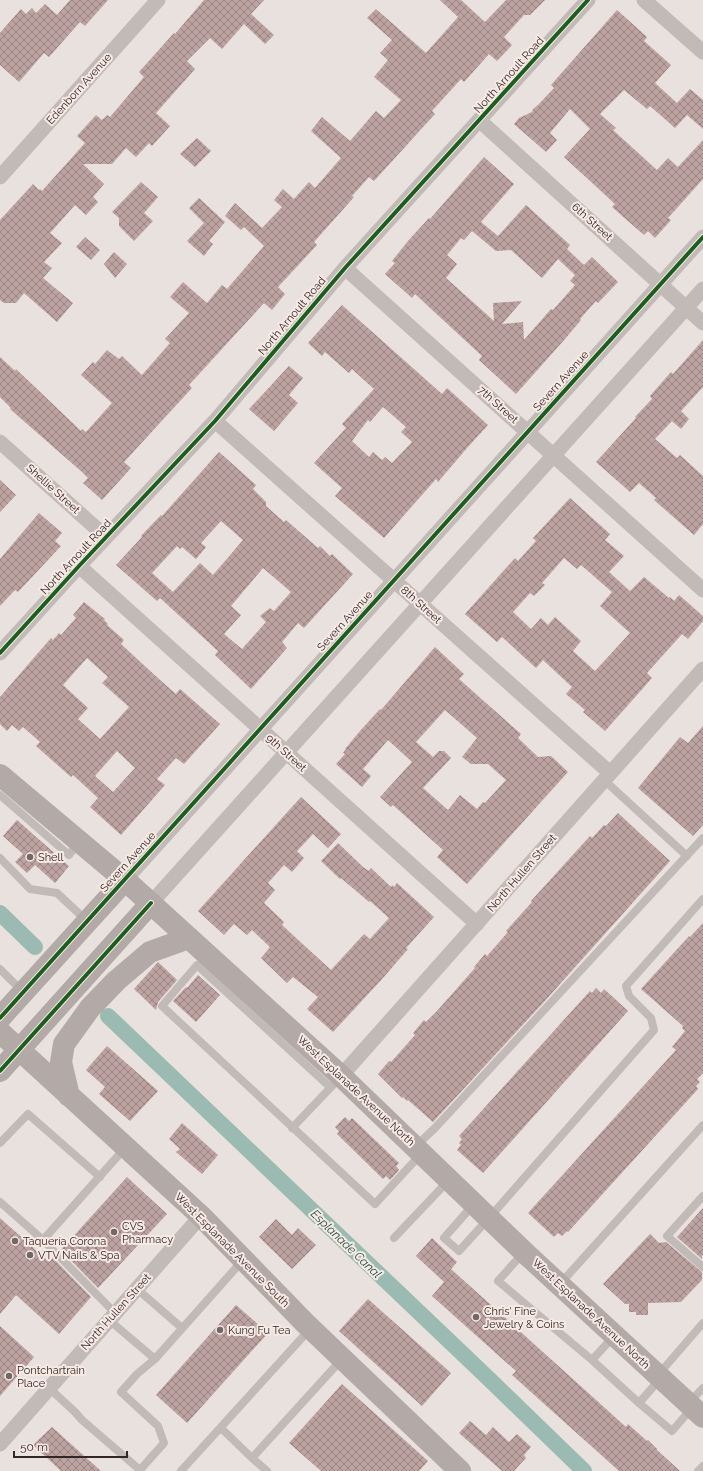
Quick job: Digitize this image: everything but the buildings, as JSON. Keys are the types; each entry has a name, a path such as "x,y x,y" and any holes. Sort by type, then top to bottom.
{"main road":[{"name":"West Esplanade Avenue North","path":"0,774 32,812 79,841 151,903 189,938 264,1016 336,1082 419,1150 524,1252 695,1410"},
{"name":"Severn Avenue","path":"0,1018 125,880"},
{"path":"0,1071 151,903"},
{"path":"69,1096 61,1062 64,1044 86,1014 116,981 150,952 189,938"},
{"name":"West Esplanade Avenue South","path":"0,1032 201,1216 311,1328 460,1471"}],"street":[{"name":"Edenborn Avenue","path":"0,177 158,0"},
{"name":"North Arnoult Road","path":"3,644 79,566 215,421 346,268 588,0"},
{"path":"644,0 703,52"},
{"name":"6th Street","path":"480,121 703,323"},
{"name":"Severn Avenue","path":"125,880 703,237"},
{"name":"7th Street","path":"346,268 703,590"},
{"path":"151,903 703,289"},
{"name":"8th Street","path":"215,421 394,580 607,776"},
{"name":"Shellie Street","path":"0,442 106,537"},
{"name":"9th Street","path":"79,566 476,924"},
{"name":"North Hullen Street","path":"336,1082 703,669"},
{"name":"North Hullen Street","path":"0,1444 201,1216"}],"lane":[{"path":"607,776 687,856"},
{"path":"0,795 32,812"},
{"path":"264,1016 197,965 162,1006 375,1204 419,1150 434,1128 703,838"},
{"path":"0,858 30,889 57,894 87,921"},
{"path":"482,1211 459,1250 444,1238 482,1211 654,1030 651,1018 629,996 626,986 703,899"},
{"path":"0,969 23,992"},
{"path":"292,1128 336,1082"},
{"path":"0,1143 28,1114 100,1177"},
{"path":"559,1284 703,1125"},
{"path":"43,1240 126,1148"},
{"path":"394,1238 450,1180"},
{"path":"703,1196 667,1236 703,1268"},
{"path":"0,1202 43,1240 112,1316 155,1359"},
{"path":"524,1252 498,1281 592,1360 672,1431 695,1410 703,1388"},
{"path":"49,1388 82,1420 140,1470 164,1443 158,1426 121,1392 137,1374 155,1359 243,1259"},
{"path":"137,1289 182,1328"},
{"path":"639,1403 703,1323"},
{"path":"182,1471 311,1328"},
{"path":"592,1360 614,1336"},
{"path":"252,1458 342,1358"},
{"path":"221,1428 252,1458 268,1471"},
{"path":"698,1471 703,1466"}],"waterway":[{"name":"Esplanade Canal","path":"0,913 35,947"},
{"name":"Esplanade Canal","path":"108,1016 584,1471"}],"cycle path":[{"path":"0,653 215,421 345,268 588,0"},
{"path":"0,1018 703,237"},
{"path":"0,1071 151,903"}],"place":[{"name":"Shell","path":"30,857"},
{"name":"CVS Pharmacy","path":"114,1232"},
{"name":"Taquería Corona","path":"15,1241"},
{"name":"VTV Nails & Spa","path":"30,1255"},
{"name":"Chris' Fine Jewelry & Coins","path":"476,1317"},
{"name":"Kung Fu Tea","path":"220,1330"},
{"name":"Pontchartrain Place","path":"9,1376"}]}
